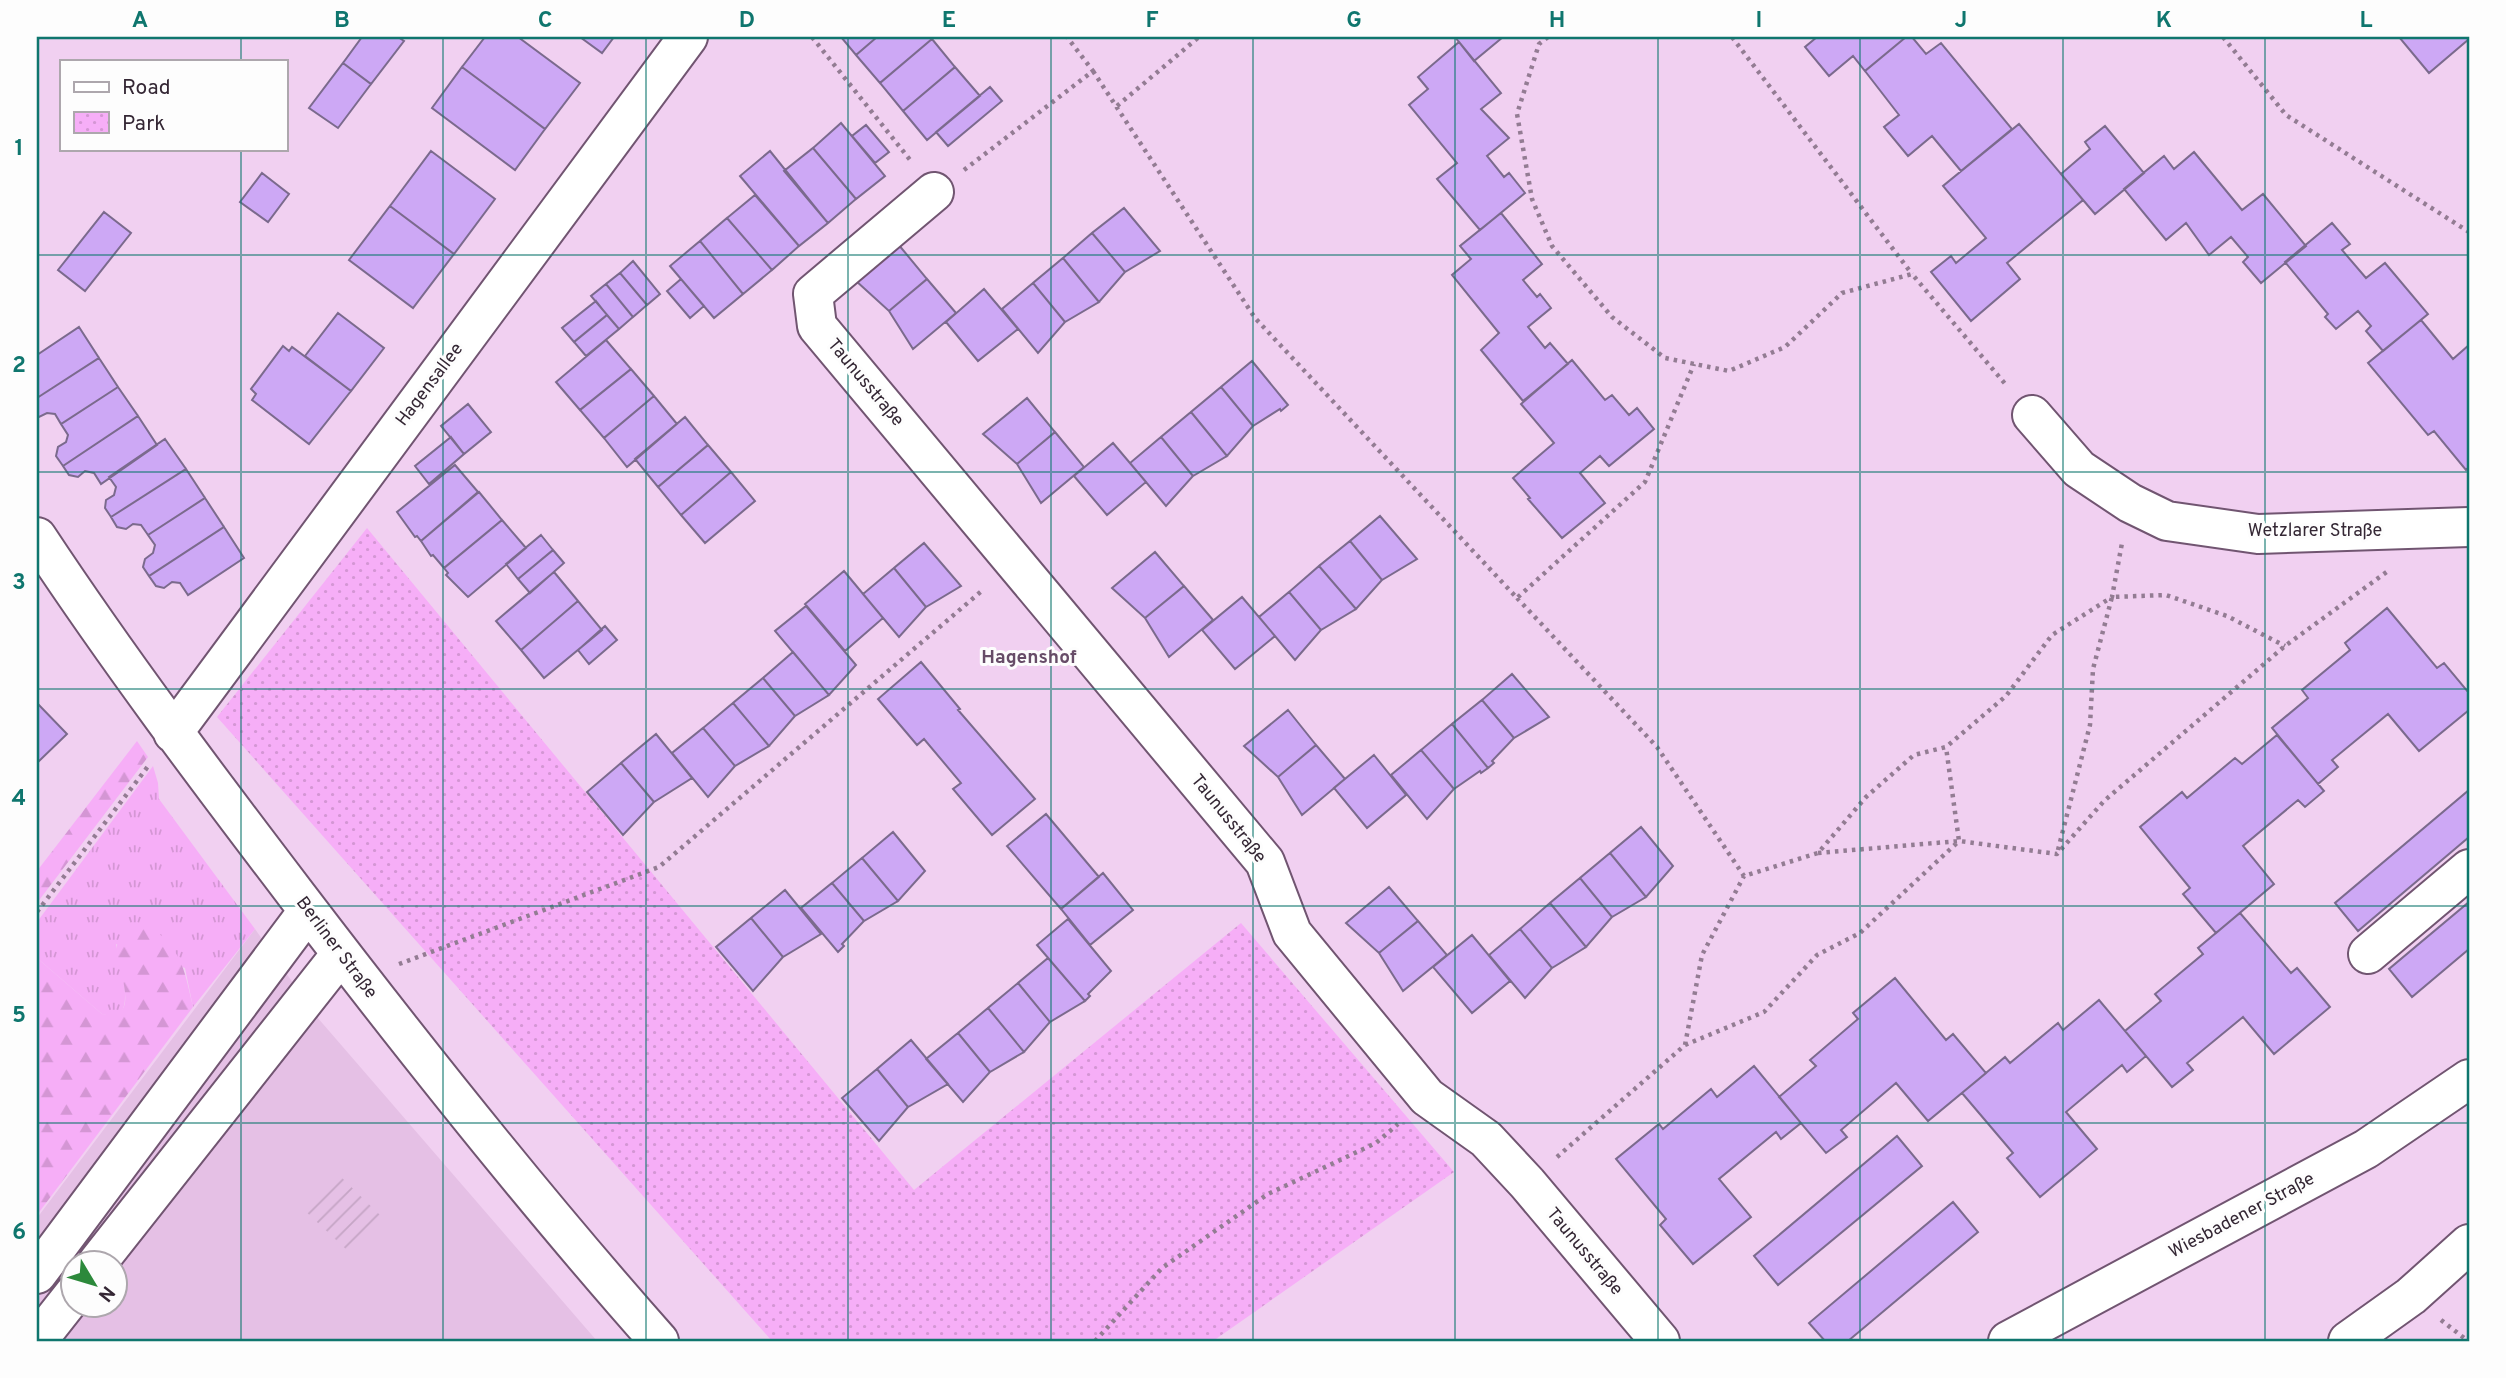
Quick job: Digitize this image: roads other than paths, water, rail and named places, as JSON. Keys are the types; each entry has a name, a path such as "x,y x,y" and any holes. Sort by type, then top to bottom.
{"street":[{"name":"Hagensallee","path":"173,733 688,37"},
{"name":"Taunusstraße","path":"934,192 813,293 817,326 1265,862 1292,933 1427,1097 1486,1139 1527,1183 1660,1341"},
{"name":"Wetzlarer Straße","path":"2032,415 2079,469 2130,503 2167,521 2258,534 2469,527"},
{"name":"Berliner Straße","path":"37,537 173,733 350,967 560,1227 659,1341"},
{"path":"2368,954 2469,869"},
{"path":"37,1274 308,911"},
{"path":"110,1248 350,967"},
{"name":"Wiesbadener Straße","path":"2008,1341 2366,1149 2469,1079"},
{"path":"2348,1341 2411,1296 2469,1244"},
{"path":"37,1341 60,1312"}],"district":[{"name":"Hagenshof","path":"1029,658"}]}
